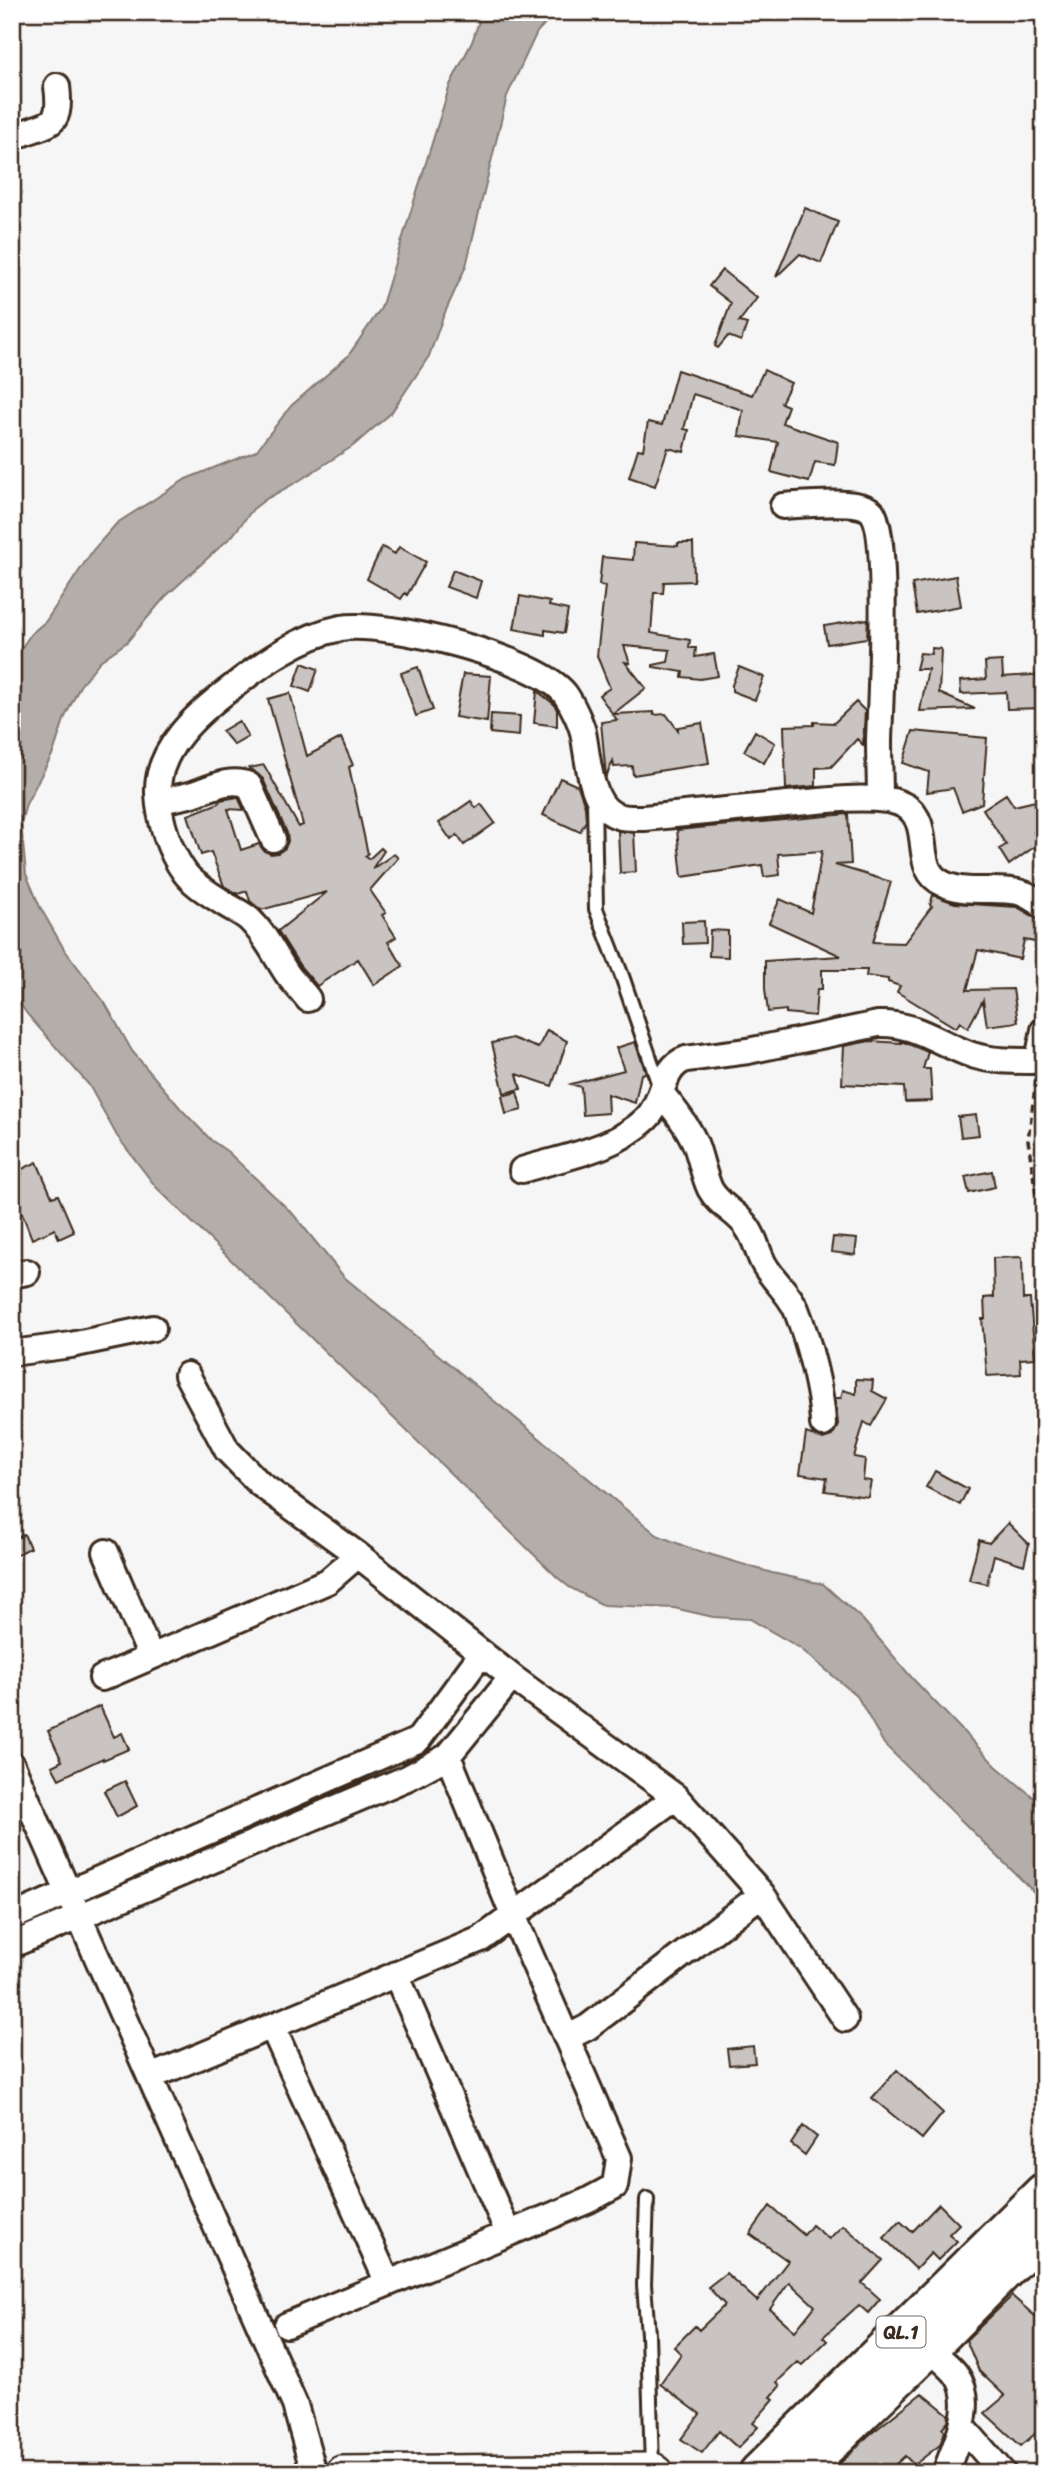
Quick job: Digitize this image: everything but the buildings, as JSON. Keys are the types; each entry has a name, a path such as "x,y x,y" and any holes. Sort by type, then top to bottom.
{"highway":[{"name":"QL.1","path":"759,2473 1044,2193"},
{"name":"QL.1","path":"799,2473 1044,2230"}],"street":[{"path":"12,138 53,121 60,105 57,86"},
{"path":"783,506 862,506 872,511 877,524 883,568 880,799"},
{"path":"309,999 289,975 267,939 249,919 185,874 167,836 159,801 158,779 166,758 183,733 210,705 265,663 293,647 317,635 359,625 386,628 464,647 533,669 550,680 564,694 582,729 594,788 611,814 622,818 644,818 835,800 891,800 908,808 919,820 925,863 930,875 942,884 960,890 1024,892 1043,903"},
{"path":"159,801 190,795 224,783 244,783 249,785 272,839"},
{"path":"523,1170 611,1142 626,1134 648,1118 662,1094 669,1070 685,1059 748,1051 878,1024 903,1025 971,1055 1032,1061 1039,1055 1044,1030"},
{"path":"662,1094 694,1141 710,1189 720,1204 741,1219 749,1229 759,1246 763,1264 795,1308 816,1376 823,1424"},
{"path":"12,1353 71,1345 153,1328"},
{"path":"187,1375 226,1450 260,1484 358,1555 512,1677 676,1797 762,1894 845,2019"},
{"path":"106,1552 150,1656"},
{"path":"102,1678 328,1581 358,1555"},
{"path":"12,1916 418,1740 482,1653"},
{"path":"12,1945 407,1778 448,1756 512,1677"},
{"path":"286,2325 587,2201 615,2186 619,2158 513,1915 448,1756"},
{"path":"12,1765 295,2405 314,2473"},
{"path":"150,2077 481,1939 676,1797"},
{"path":"567,2039 588,2027 762,1894"},
{"path":"396,1974 508,2233"},
{"path":"272,2026 388,2283"},
{"path":"928,2348 956,2375 965,2396 962,2426 945,2473"},
{"path":"962,2426 1003,2473"},
{"path":"342,2473 655,2471"}],"lane":[{"path":"594,788 596,909 662,1094"},
{"path":"648,2199 644,2285 655,2471"}],"path":[{"path":"1032,1061 1036,1085 1028,1140 1044,1250"}],"shaded area":[{"path":"482,12 556,12 537,32 507,96 466,266 429,356 391,413 353,446 253,509 233,535 165,597 127,642 100,661 80,686 65,717 53,753 26,804 21,823 26,874 40,907 64,949 105,1003 132,1051 211,1140 228,1152 293,1214 344,1277 657,1535 689,1548 772,1573 823,1584 863,1620 912,1678 996,1766 1044,1806 1044,1902 884,1744 857,1696 800,1648 750,1619 713,1617 674,1608 603,1605 569,1587 557,1577 156,1187 117,1136 89,1085 27,1014 12,992 12,662 31,634 46,621 93,550 117,523 186,479 256,451 291,406 348,356 381,308 450,85 472,42"}]}
